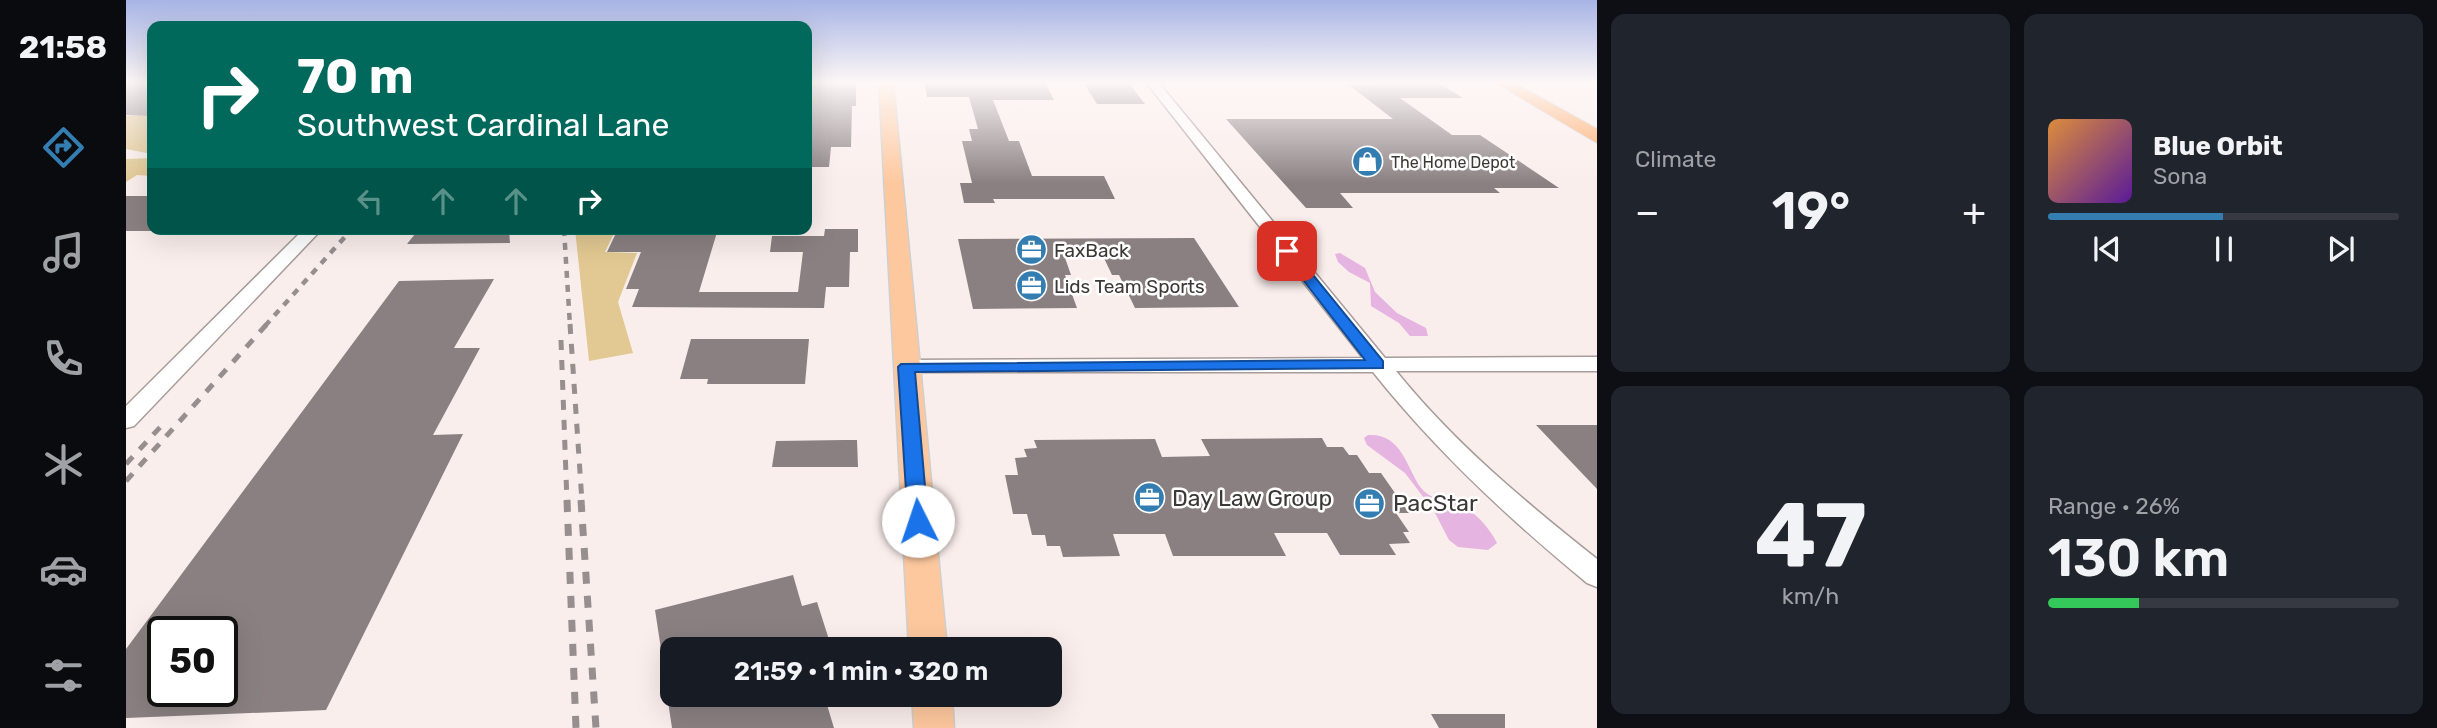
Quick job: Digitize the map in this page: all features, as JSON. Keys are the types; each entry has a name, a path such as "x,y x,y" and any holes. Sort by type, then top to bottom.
{"highway":[{"path":"1561,116 1597,137"}],"main road":[{"path":"888,116 927,637"},
{"path":"933,707 934,728"}],"street":[{"path":"1179,116 1417,412 1479,475 1597,575"},
{"path":"126,420 308,235"},
{"path":"906,367 1597,364"}],"shaded area":[{"path":"126,116 147,116 147,153 126,149"},
{"path":"147,158 147,176 137,175 126,182 126,159"},
{"path":"576,235 613,235 605,252 637,253 618,302 633,353 589,361"},
{"path":"1340,253 1365,268 1375,292 1397,313 1426,328 1428,336 1410,336 1399,323 1371,306 1370,283 1349,272 1338,262 1335,254"},
{"path":"1368,435 1389,439 1402,453 1416,480 1427,494 1457,504 1471,512 1489,530 1497,543 1488,550 1458,547 1449,540 1434,511 1405,473 1367,445 1364,438"}],"building":[{"path":"812,116 852,116 851,147 831,147 829,167 812,167"},
{"path":"974,116 999,116 1009,141 1019,141 1032,176 1104,176 1115,199 993,199 995,203 964,203 960,183 972,183 962,141 972,141 969,129 978,129"},
{"name":"The Home Depot","path":"1389,116 1425,116 1452,135 1480,135 1559,188 1494,188 1500,193 1340,193 1353,208 1306,208 1226,119 1393,119"},
{"path":"126,196 147,196 147,231 126,231"},
{"path":"825,229 858,229 858,252 850,252 849,287 826,287 824,308 632,307 639,289 626,289 641,252 607,252 615,235 716,235 699,292 798,292 803,252 770,252 772,236 824,236"},
{"path":"414,235 509,235 510,243 407,244"},
{"path":"1194,238 1239,307 1135,308 1119,275 1112,275 1103,256 1064,255 1071,275 1065,275 1077,308 973,309 958,239"},
{"path":"494,279 454,348 480,348 433,435 463,434 326,710 126,718 126,649 147,621 147,707 238,707 238,616 150,616 399,281"},
{"path":"691,339 809,339 805,384 707,384 708,379 680,379"},
{"path":"1536,425 1597,425 1597,489"},
{"path":"1322,438 1327,447 1343,447 1349,455 1357,455 1369,473 1381,473 1409,513 1396,513 1409,532 1403,532 1410,543 1389,544 1396,555 1340,555 1327,533 1274,533 1286,556 1173,556 1165,534 1113,534 1120,556 1063,557 1060,546 1047,546 1045,535 1032,535 1027,514 1013,514 1005,475 1018,475 1015,458 1027,457 1024,449 1037,448 1034,440 1155,439 1162,457 1210,456 1201,439"},
{"path":"857,440 858,467 772,467 776,441"},
{"path":"793,575 802,606 817,602 828,637 660,637 660,642 655,610"},
{"path":"669,707 828,707 834,728 672,728"},
{"path":"1431,714 1505,714 1505,728 1439,728"}],"railway":[{"path":"265,326 347,235"},
{"path":"564,235 570,326"},
{"path":"126,481 267,324"},
{"path":"570,324 582,502"},
{"path":"561,340 567,502"},
{"path":"126,464 164,423"},
{"path":"567,500 576,728"},
{"path":"581,500 596,728"}],"place":[{"name":"The Home Depot","path":"1368,162"},
{"name":"FaxBack","path":"1031,250"},
{"name":"Lids Team Sports","path":"1031,286"},
{"name":"Day Law Group","path":"1149,498"},
{"name":"PacStar","path":"1370,503"}],"route":[{"path":"918,521 906,367 1377,365 1287,251"}]}
